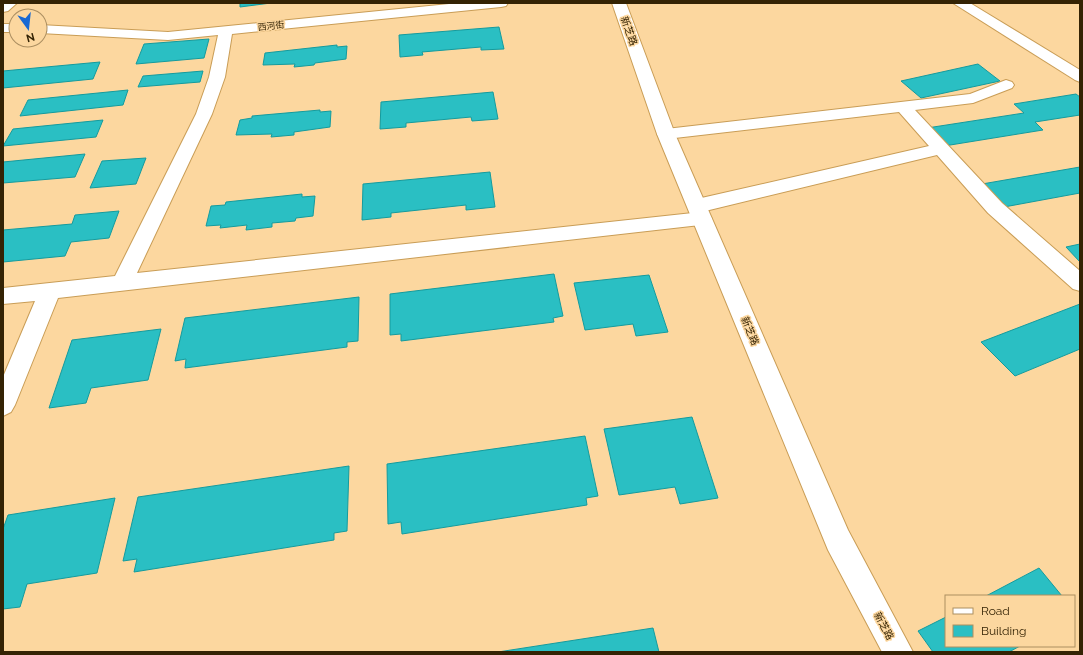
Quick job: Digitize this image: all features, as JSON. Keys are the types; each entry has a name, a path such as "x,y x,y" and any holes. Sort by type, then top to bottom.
{"street":[{"path":"3,8 10,3"},
{"name":"西河街","path":"48,29 168,36 501,3"},
{"name":"新芝路","path":"619,3 666,134 838,540 898,652"},
{"path":"960,3 1080,78"},
{"path":"122,283 204,114 217,77 226,30"},
{"path":"666,134 973,98 1006,85"},
{"path":"903,107 995,208 1080,283"},
{"path":"3,296 699,213 942,149"},
{"path":"3,405 50,291"}],"building":[{"path":"240,3 271,3 240,7"},
{"path":"499,27 504,49 481,50 481,47 422,52 423,55 400,57 399,35"},
{"path":"209,39 204,58 136,64 144,44"},
{"path":"337,45 337,47 347,46 346,59 294,67 295,64 263,65 265,53"},
{"path":"100,62 93,79 3,88 3,71"},
{"path":"978,64 1000,81 921,98 901,81"},
{"path":"203,71 200,82 138,87 143,76"},
{"path":"128,90 123,105 20,116 28,100"},
{"path":"493,92 498,119 472,121 471,117 406,123 406,127 380,129 381,102"},
{"path":"1076,94 1080,97 1080,115 1035,122 1043,130 944,146 927,128 1024,113 1014,104"},
{"path":"320,110 320,112 331,111 330,127 294,132 294,135 271,137 272,134 236,135 240,120 252,118 252,116"},
{"path":"103,120 96,137 3,146 13,129"},
{"path":"85,154 75,177 3,183 3,162"},
{"path":"146,158 136,184 90,188 102,161"},
{"path":"1080,167 1080,193 1004,207 982,184"},
{"path":"490,172 495,207 466,210 466,205 391,213 391,217 362,220 363,184"},
{"path":"302,194 302,197 315,196 313,216 296,218 295,221 272,223 272,227 246,230 247,225 220,228 221,225 206,226 211,206 225,205 226,202"},
{"path":"119,211 109,238 71,242 65,256 3,262 3,230 72,224 75,215"},
{"path":"1080,244 1080,262 1066,247"},
{"path":"554,274 563,316 553,318 554,322 401,341 401,334 390,335 390,294"},
{"path":"649,275 668,332 636,336 633,324 585,330 574,283"},
{"path":"359,297 358,341 347,342 347,347 185,368 186,359 175,361 185,318"},
{"path":"1080,304 1080,349 1015,376 981,342"},
{"path":"161,329 148,380 91,388 86,403 49,408 72,340"},
{"path":"692,417 718,498 680,504 675,487 619,495 604,429"},
{"path":"585,436 598,496 586,498 587,505 402,534 401,522 388,524 387,464"},
{"path":"349,466 347,531 334,533 334,540 134,572 137,559 123,561 138,497"},
{"path":"115,498 97,573 27,584 20,607 3,609 3,529 8,515"},
{"path":"1039,568 1061,595 988,595"},
{"path":"945,618 945,647 1018,647 1009,652 933,652 918,631"},
{"path":"653,628 659,652 498,652"}]}
